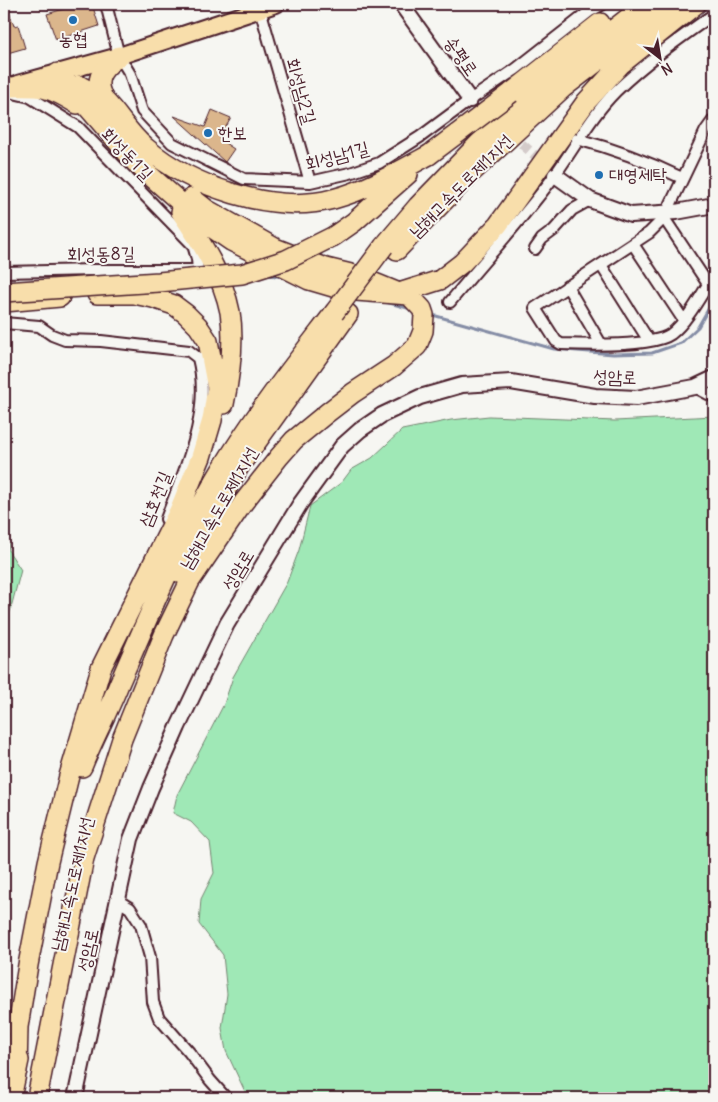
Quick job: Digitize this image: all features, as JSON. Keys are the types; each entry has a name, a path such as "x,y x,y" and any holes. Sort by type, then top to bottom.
{"highway":[{"path":"4,292 159,282 242,274 286,260 334,236 354,222 429,155 605,19 634,4"},
{"name":"남해고속도로제1지선","path":"11,1098 49,918 63,836 82,765 146,620 202,504 264,404 341,313 391,248 418,206 483,139 528,97 646,4"},
{"name":"남해고속도로제1지선","path":"391,248 563,88 672,4"},
{"path":"58,73 79,85 154,166 206,209 275,248 326,268 355,275 399,293 440,280 462,263 547,173 586,102 621,64 696,4"},
{"path":"99,108 99,84 102,74 104,69 118,56"},
{"path":"58,73 168,164 200,181 254,200 298,203 331,199 369,187 429,155"},
{"path":"37,1098 84,858 122,740 164,635 190,581 257,483 294,440 353,393 394,366 417,346 423,331 424,315 409,295 343,290 309,280 231,241 199,219 136,163 99,108 79,85"},
{"path":"5,89 40,86 99,108"},
{"path":"82,765 117,654 194,497 215,446 230,376 230,313 222,287 205,262 183,215 155,180"},
{"path":"4,302 105,293 134,294 174,305 190,318 208,341 217,388 212,420 201,457 179,511 101,668 69,776 48,862 28,965 18,1026 17,1071"},
{"name":"남해고속도로제1지선","path":"28,1098 70,885 86,820 117,724 137,673 167,604 207,523 240,465 341,313"}],"main road":[{"name":"송평로","path":"401,4 472,102"},
{"path":"5,89 118,56 268,6"},
{"path":"547,173 590,200 631,215 665,215 714,205"},
{"name":"성암로","path":"75,1098 131,839 144,805 178,727 227,624 300,504 342,446 360,430 382,415 420,397 462,386 511,382 595,396 636,398 695,387 714,378"}],"street":[{"name":"회성남1길","path":"106,4 118,56 130,74 142,110 172,143 244,179 310,182 350,173 379,163 472,102 590,11 603,4"},
{"name":"회성남2길","path":"268,6 310,182"},
{"path":"450,302 527,212 547,173 616,92 668,47 714,14"},
{"name":"회성동1길","path":"5,89 30,97 78,127 193,245 197,258 205,262"},
{"path":"665,215 711,279 684,321 671,334 649,341 619,344 561,344 556,341 535,308 649,233 665,215 706,130 714,119"},
{"path":"577,139 609,147 645,160 682,178"},
{"path":"535,249 540,241 554,230 572,210 590,200"},
{"path":"633,244 684,321"},
{"name":"회성동8길","path":"4,272 94,270 205,262"},
{"path":"601,265 649,341"},
{"path":"567,286 602,344"},
{"name":"삼호천길","path":"4,323 39,326 52,336 65,340 101,341 189,351 198,358 202,373 202,404 187,465 163,527 112,631 92,681 58,790 48,837"},
{"path":"695,387 714,397"},
{"path":"117,900 130,908 141,925 150,957 152,1002 159,1018 226,1098"}],"green space":[{"path":"489,416 615,421 714,416 714,1098 248,1098 226,1051 222,1028 227,994 223,955 199,924 201,899 214,873 210,842 191,822 173,813 177,795 224,704 233,677 287,582 299,550 310,506 342,482 351,470 372,458 402,430 451,420"},
{"path":"4,501 10,509 8,550 21,570 4,634"}],"building":[{"path":"4,4 6,4 14,26 18,25 25,48 4,54"},
{"name":"농협","path":"80,4 92,4 99,26 56,40 47,14"},
{"name":"한보","path":"212,110 231,118 219,139 234,149 225,162 174,116 205,127"}],"waterway":[{"path":"267,275 285,277"},
{"path":"429,314 554,349 613,354 652,353 681,343 698,327 714,299"},
{"path":"386,302 411,309"}],"tunnel":[{"path":"510,134 551,169"}],"place":[{"name":"농협","path":"73,20"},
{"name":"한보","path":"208,133"},
{"name":"대영세탁","path":"599,175"}]}
